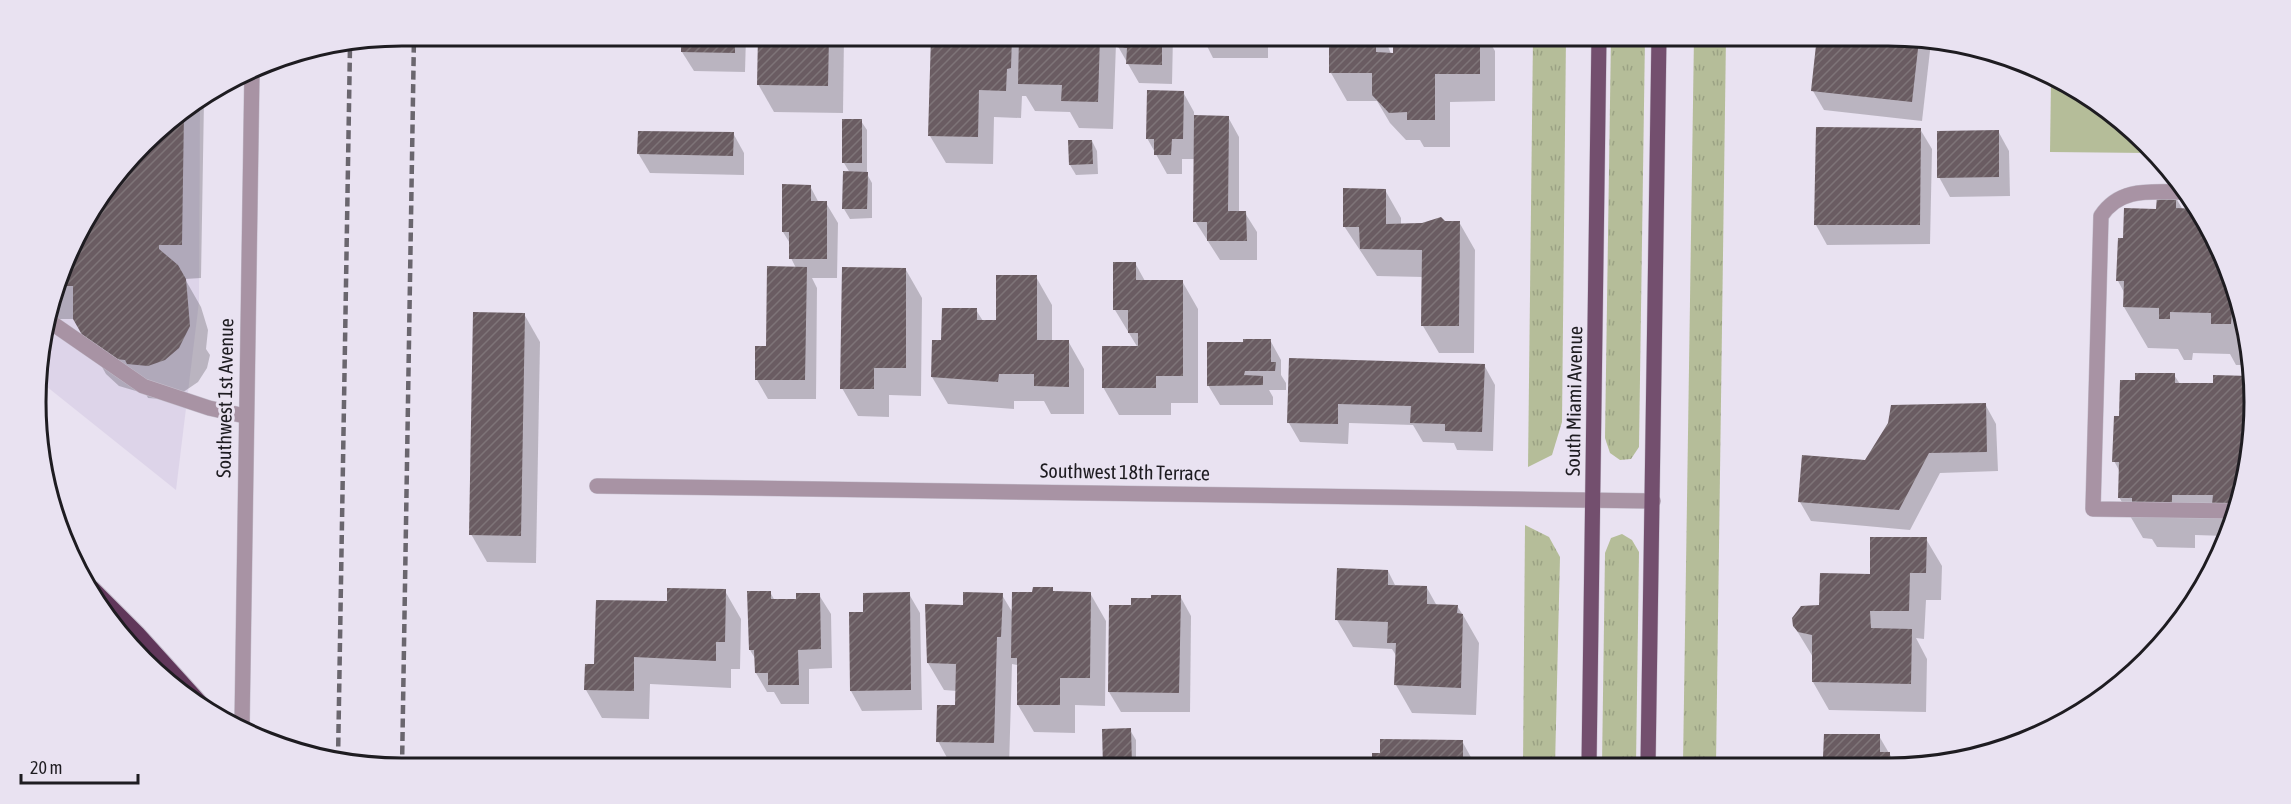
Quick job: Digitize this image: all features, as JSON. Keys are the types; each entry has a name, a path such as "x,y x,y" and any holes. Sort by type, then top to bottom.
{"highway":[{"path":"120,618 166,667"}],"main road":[{"name":"South Miami Avenue","path":"1589,758 1599,46"},
{"path":"1648,758 1659,46"}],"street":[{"name":"Southwest 1st Avenue","path":"242,719 252,80"},
{"path":"2176,192 2143,192 2124,196 2110,202 2101,216 2093,509 2227,511"},
{"path":"55,325 143,386 209,408 246,416"},
{"name":"Southwest 18th Terrace","path":"597,486 1653,501"}],"shaded area":[{"path":"200,109 199,302 176,490 47,387 47,379 53,333 65,288 94,224 106,204 135,168 168,135"}],"green space":[{"path":"1533,46 1566,46 1562,422 1552,455 1528,467"},
{"path":"1611,46 1645,46 1639,447 1631,459 1620,460 1610,453 1605,438"},
{"path":"1694,46 1726,46 1716,758 1683,758"},
{"path":"2051,86 2087,106 2142,153 2050,152"},
{"path":"1525,525 1549,537 1560,557 1555,758 1523,758"},
{"path":"1622,534 1632,540 1639,552 1636,758 1602,758 1605,553 1611,538"}],"building":[{"path":"681,46 735,46 735,53 681,52"},
{"path":"758,46 829,46 828,86 757,85"},
{"path":"931,46 1012,46 1011,68 1007,69 1006,91 979,90 978,137 928,136"},
{"path":"1019,46 1100,46 1098,102 1061,101 1062,85 1018,84"},
{"path":"1162,46 1162,65 1126,64 1127,48 1116,47"},
{"path":"1329,46 1376,46 1376,52 1393,53 1393,46 1480,46 1480,74 1435,74 1435,120 1407,120 1407,112 1389,113 1372,95 1372,73 1329,73"},
{"path":"1816,46 1918,48 1912,102 1811,91"},
{"path":"1147,90 1184,91 1183,139 1172,139 1171,155 1154,155 1154,139 1146,139"},
{"path":"1194,115 1229,116 1228,211 1246,211 1247,241 1207,241 1207,222 1193,222"},
{"path":"842,119 862,119 862,163 842,163"},
{"path":"184,122 182,245 159,245 159,249 178,265 186,279 190,326 179,348 165,360 148,366 127,364 125,360 116,359 85,340 73,319 73,286 66,286 83,245 106,204 151,151"},
{"path":"1816,127 1921,128 1920,225 1814,225"},
{"path":"1999,130 1999,177 1937,178 1937,131"},
{"path":"638,131 734,132 733,156 637,154"},
{"path":"1068,140 1092,140 1093,164 1069,165"},
{"path":"843,171 868,172 867,209 842,209"},
{"path":"782,184 811,185 811,201 827,201 827,259 789,259 789,232 782,232"},
{"path":"1343,188 1386,189 1386,224 1422,223 1441,217 1445,221 1460,221 1459,326 1421,326 1422,250 1360,249 1359,227 1343,227"},
{"path":"2157,196 2176,196 2176,208 2188,209 2208,245 2226,288 2232,311 2231,324 2211,324 2211,313 2170,312 2170,319 2159,319 2159,308 2123,307 2124,281 2116,281 2118,238 2123,238 2124,208 2156,209"},
{"path":"1113,262 1136,262 1136,280 1183,280 1183,376 1156,376 1156,388 1102,388 1102,346 1138,346 1138,333 1128,333 1128,310 1113,310"},
{"path":"767,266 807,267 805,380 755,380 755,346 766,346"},
{"path":"842,267 906,268 906,368 874,368 874,389 840,389"},
{"path":"996,275 1037,275 1037,340 1069,340 1069,387 1034,386 1034,374 999,374 998,382 931,377 932,340 941,340 942,308 977,308 977,320 996,320"},
{"path":"473,312 525,313 521,536 469,535"},
{"path":"1243,339 1271,339 1271,362 1276,362 1275,371 1245,371 1244,375 1263,376 1263,385 1207,386 1207,342 1243,342"},
{"path":"1289,358 1485,364 1482,432 1445,431 1445,424 1410,423 1411,406 1338,404 1338,424 1287,423"},
{"path":"2135,373 2175,373 2175,383 2213,383 2213,375 2244,376 2244,425 2238,471 2229,505 2212,504 2213,495 2172,495 2172,508 2132,506 2132,498 2118,498 2119,462 2112,462 2114,416 2119,416 2120,380 2135,380"},
{"path":"1986,403 1987,452 1929,453 1899,510 1798,502 1802,455 1865,460 1888,423 1891,405"},
{"path":"1870,537 1927,537 1926,573 1910,573 1909,611 1870,611 1871,628 1912,629 1911,684 1812,682 1812,635 1798,632 1793,626 1792,618 1801,606 1819,605 1820,573 1870,574"},
{"path":"1337,568 1388,570 1388,585 1427,586 1427,604 1458,605 1457,613 1463,614 1461,688 1394,685 1396,643 1387,643 1388,622 1335,620"},
{"path":"1033,587 1053,587 1053,591 1091,592 1090,678 1060,678 1060,705 1017,705 1017,658 1011,658 1012,592 1032,592"},
{"path":"667,588 726,589 725,642 716,642 716,661 634,657 634,691 584,690 585,664 594,664 596,600 667,601"},
{"path":"747,591 771,591 771,599 796,599 796,593 820,593 821,649 798,650 799,685 768,685 768,673 755,673 754,650 749,650"},
{"path":"910,592 911,690 850,691 849,612 863,612 863,593"},
{"path":"963,592 1003,593 1001,637 997,637 994,743 936,742 937,705 955,705 956,664 927,663 925,604 963,605"},
{"path":"1151,595 1181,595 1179,693 1108,692 1109,605 1131,605 1131,598 1151,598"},
{"path":"1131,728 1132,758 1103,758 1102,729"},
{"path":"1824,734 1880,734 1880,752 1890,752 1890,758 1823,757"},
{"path":"1380,739 1463,740 1463,758 1372,758 1372,753 1380,753"}],"railway":[{"path":"402,758 414,46"},
{"path":"338,752 350,51"}]}
